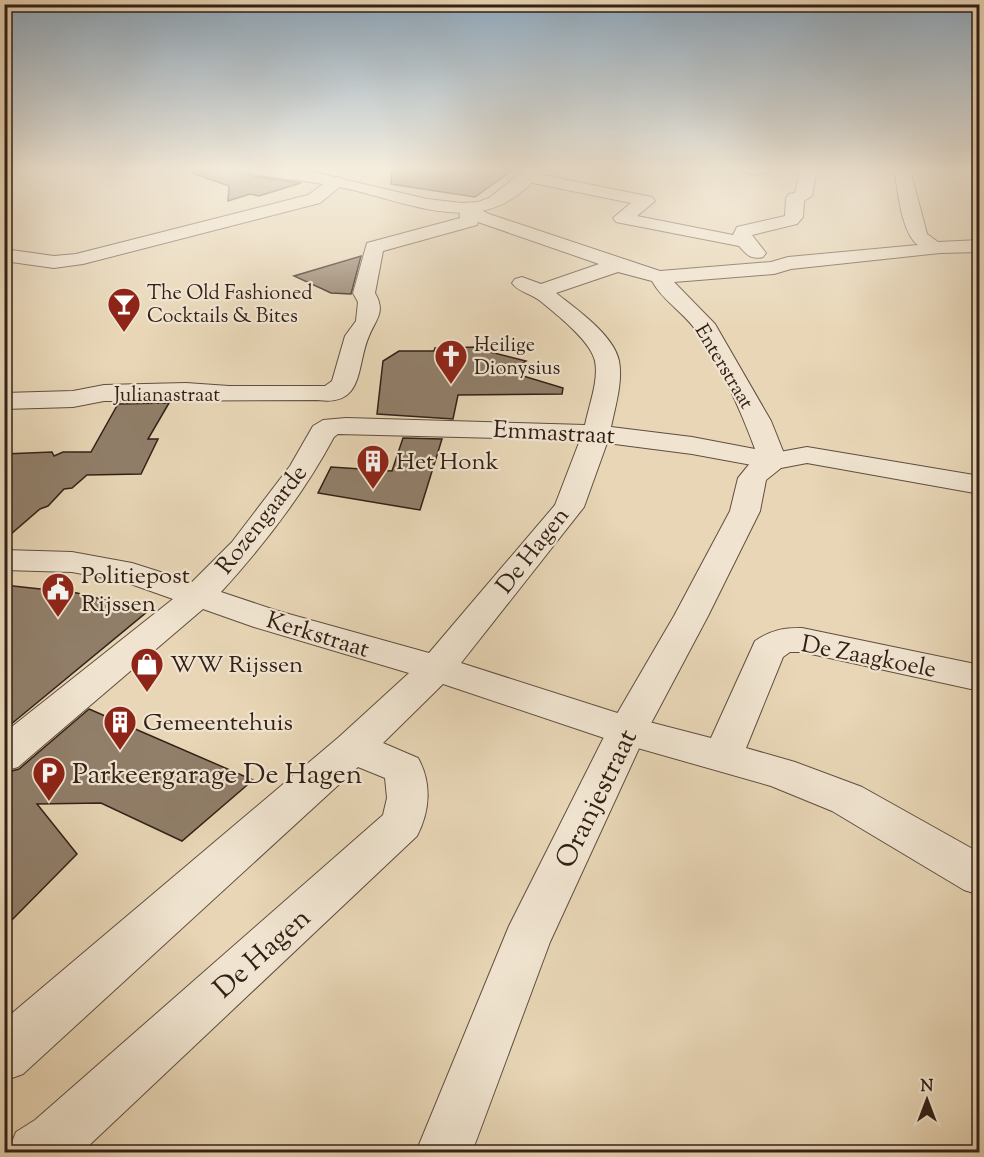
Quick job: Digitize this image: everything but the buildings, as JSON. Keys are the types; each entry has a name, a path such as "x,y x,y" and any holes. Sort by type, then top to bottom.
{"street":[{"path":"4,255 54,262 76,260 220,223"},
{"path":"332,426 329,423 334,399 330,394 344,384 357,336 367,321 369,302 364,293 388,242 462,223"},
{"path":"499,223 660,277 774,268 788,263 933,248 980,246"},
{"path":"646,223 744,242"},
{"path":"774,268 744,242 742,235 744,231 778,223"},
{"path":"914,223 920,237 933,248"},
{"path":"544,293 549,288 618,264"},
{"name":"Enterstraat","path":"660,277 669,292 704,324 714,340 758,422 774,461"},
{"name":"De Hagen","path":"4,1055 353,748 437,668 569,507 596,434 608,380 607,361 600,345 544,293 522,283"},
{"name":"Julianastraat","path":"4,401 73,399 104,393 186,391 229,394 318,392 330,394"},
{"name":"Emmastraat","path":"332,426 462,428 596,434 659,439 774,461"},
{"name":"Rozengaarde","path":"4,756 199,595 243,549 292,483 323,432 332,426"},
{"path":"774,461 793,456 822,456 980,485"},
{"name":"Oranjestraat","path":"444,1152 526,941 627,730 691,616 745,511 752,478 760,468 774,461"},
{"name":"Kerkstraat","path":"4,560 72,562 108,568 199,595 266,619 437,668 627,730 781,773 847,799 980,876"},
{"name":"De Zaagkoele","path":"723,756 768,650 782,640 802,640 980,678"},
{"name":"De Hagen","path":"36,1152 55,1140 402,824 408,798 404,769 353,748"}],"place":[{"name":"The Old Fashioned Cocktails & Bites","path":"124,333"},
{"name":"Heilige Dionysius","path":"451,385"},
{"name":"Het Honk","path":"373,490"},
{"name":"Politiepost Rijssen","path":"58,618"},
{"name":"WW Rijssen","path":"147,693"},
{"name":"Gemeentehuis","path":"120,751"},
{"name":"Parkeergarage De Hagen","path":"49,802"}]}
